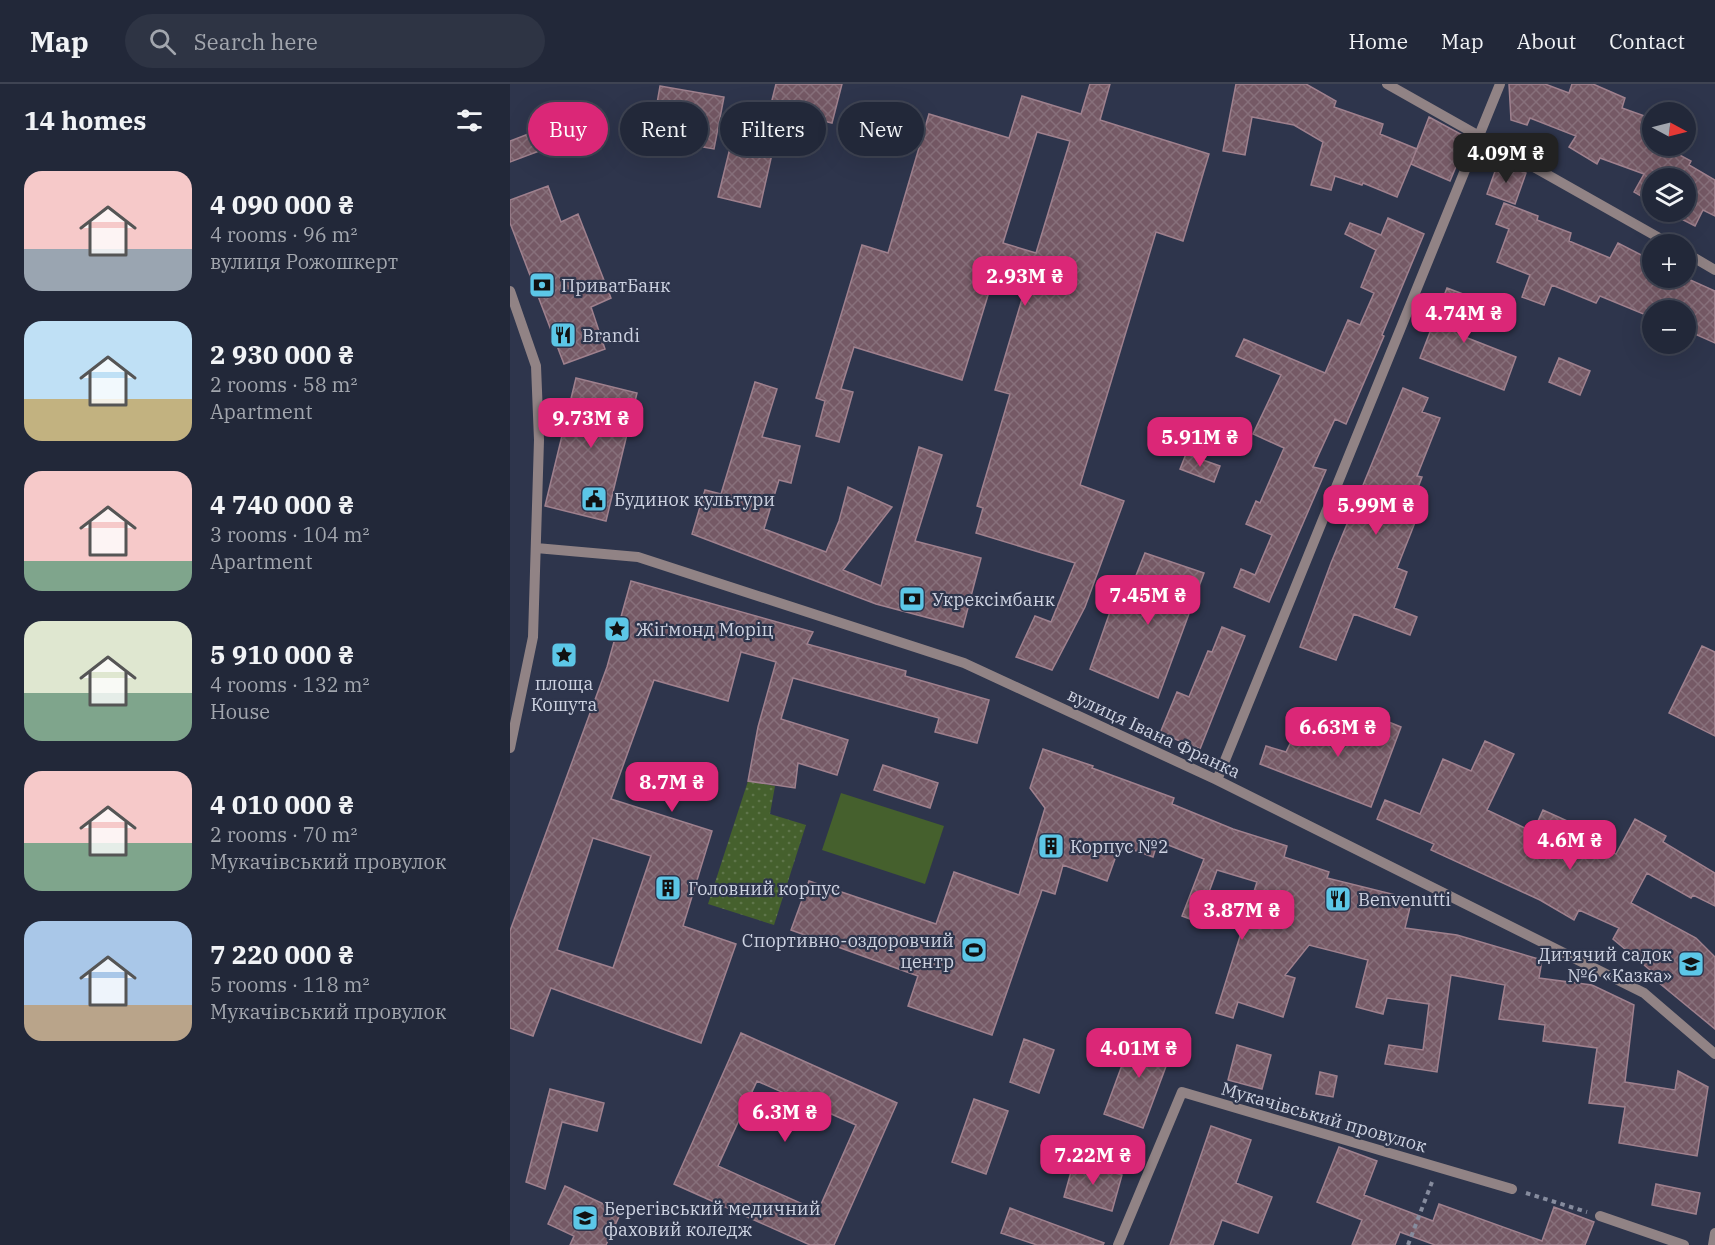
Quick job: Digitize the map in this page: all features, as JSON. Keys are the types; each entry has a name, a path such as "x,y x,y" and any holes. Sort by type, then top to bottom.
{"street":[{"path":"1387,84 1652,234"},
{"path":"1217,780 1500,84"},
{"path":"1696,259 1715,270"},
{"path":"510,291 536,366 539,440 533,637 510,748"},
{"name":"вулиця Івана Франка","path":"536,548 638,557 964,663 1217,780 1644,993 1715,1054"},
{"name":"Мукачівський провулок","path":"1118,1245 1182,1092 1512,1189"},
{"path":"1600,1216 1684,1245"},
{"path":"1713,1245 1715,1233"}],"path":[{"path":"1408,1245 1437,1167"},
{"path":"1512,1189 1600,1216"}],"green space":[{"path":"748,781 775,786 770,814 806,825 774,925 708,904"},
{"path":"841,793 944,826 925,884 822,850"}],"building":[{"path":"776,84 842,84 832,123 826,122 826,102 772,102"},
{"path":"1090,84 1110,84 1100,120 1209,154 1183,241 1156,232 1080,485 1124,501 1085,607 1052,670 1016,657 1035,616 1051,622 1075,563 976,533 983,508 977,506 1010,394 995,390 1028,279 996,269 962,380 854,347 841,389 853,392 839,442 816,436 825,401 816,398 862,245 888,253 917,156 924,156 924,131 929,114 1009,138 1022,96 1081,114","holes":["1037,132 1070,141 1036,253 1003,243"]},
{"path":"1236,84 1306,84 1336,101 1334,107 1383,124 1380,134 1417,149 1397,197 1363,183 1362,185 1335,176 1331,190 1311,185 1323,142 1294,125 1252,117 1245,155 1223,151"},
{"path":"1509,84 1545,84 1569,93 1572,84 1593,84 1625,98 1622,108 1642,115 1642,156 1682,156 1691,161 1689,165 1694,168 1642,168 1642,173 1600,158 1597,164 1569,147 1576,136 1530,118 1527,125 1511,120"},
{"path":"660,86 724,97 723,102 720,102 720,118 714,149 708,148 708,102 657,102"},
{"path":"1429,117 1468,138 1450,181 1411,164"},
{"path":"528,134 528,155 510,162 510,141"},
{"path":"728,156 772,156 760,207 718,197"},
{"path":"1498,163 1526,173 1515,204 1487,194"},
{"path":"1696,169 1715,180 1715,216 1703,210 1695,226 1687,222 1696,222"},
{"path":"1642,178 1642,197 1634,192"},
{"path":"548,186 561,222 578,214 611,298 591,307 605,349 564,364 510,223 510,200"},
{"path":"1504,203 1538,216 1537,220 1571,233 1569,241 1610,258 1618,243 1642,255 1642,288 1696,288 1696,282 1715,291 1715,343 1696,334 1696,300 1642,300 1642,313 1600,296 1596,303 1552,285 1544,305 1522,297 1530,275 1497,262 1509,229 1496,224"},
{"path":"1388,218 1424,234 1346,424 1335,419 1313,467 1326,470 1269,602 1234,587 1241,569 1255,575 1272,535 1246,524 1256,501 1260,503 1284,448 1253,434 1281,375 1236,356 1244,339 1325,373 1348,320 1360,325 1374,293 1361,287 1376,250 1345,234 1350,223 1381,235"},
{"path":"1447,288 1479,300 1465,337 1516,357 1504,390 1420,358"},
{"path":"1559,358 1590,371 1580,395 1549,382"},
{"path":"576,378 637,393 606,521 545,506"},
{"path":"755,382 777,389 762,437 800,446 791,483 779,480 764,529 826,552 839,521 848,487 892,507 843,570 881,586 919,447 942,455 915,541 981,558 963,627 876,604 692,534 705,490 721,494"},
{"path":"1403,388 1428,398 1422,412 1440,418 1417,476 1422,477 1407,516 1416,520 1397,568 1407,572 1394,608 1417,617 1410,635 1354,614 1336,660 1300,647 1331,563"},
{"path":"1186,454 1220,466 1214,482 1180,469"},
{"path":"1145,553 1204,573 1158,698 1090,669 1111,609 1121,613"},
{"path":"631,581 813,632 807,644 906,671 905,676 989,700 977,743 935,732 939,718 793,678 781,719 848,740 837,775 798,763 795,788 748,781 758,727 776,662 741,652 728,701 654,680 611,799 712,831 683,926 736,944 701,1043 551,988 533,1036 510,1028 510,931 607,667","holes":["593,838 651,856 613,968 557,950"]},
{"path":"1222,627 1245,636 1200,749 1160,733 1177,692 1189,697 1208,651 1212,652"},
{"path":"1702,646 1715,652 1715,736 1669,713"},
{"path":"1369,714 1401,727 1371,807 1260,764 1266,746 1286,752 1300,723 1317,730 1320,722 1361,738"},
{"path":"1485,741 1514,754 1487,810 1533,832 1543,810 1572,823 1569,829 1616,854 1635,819 1666,836 1663,842 1715,873 1715,906 1693,895 1691,898 1647,873 1631,903 1696,938 1715,957 1715,1029 1647,973 1650,970 1613,939 1619,928 1579,910 1574,920 1540,900 1431,850 1434,844 1377,819 1385,800 1420,814 1443,759 1471,771"},
{"path":"1043,749 1174,798 1172,804 1233,829 1287,846 1284,857 1329,872 1327,878 1412,899 1405,928 1457,935 1542,960 1539,978 1592,985 1634,1005 1625,1082 1675,1090 1678,1071 1708,1087 1697,1156 1619,1143 1625,1107 1589,1103 1597,1048 1543,1041 1545,1025 1499,1019 1505,985 1451,975 1437,1072 1385,1064 1389,1045 1423,1050 1429,1004 1387,998 1383,1014 1356,1007 1368,960 1309,945 1285,975 1295,978 1283,1017 1238,1002 1233,1018 1216,1013 1257,882 1217,870 1198,922 1182,916 1204,859 1158,841 1153,857 1120,845 1107,881 1063,865 1055,894 1042,890 992,1035 908,1006 918,976 791,930 809,881 936,924 954,872 1019,895 1045,808 1030,788"},
{"path":"883,765 938,783 930,808 874,790"},
{"path":"1135,1030 1174,1045 1143,1128 1104,1114"},
{"path":"741,1033 897,1103 834,1245 810,1245 674,1184","holes":["757,1081 856,1125 818,1211 718,1166"]},
{"path":"1024,1039 1054,1050 1039,1093 1010,1082"},
{"path":"1237,1045 1271,1055 1262,1089 1228,1080"},
{"path":"1320,1072 1337,1076 1333,1097 1316,1094"},
{"path":"550,1089 604,1103 597,1131 562,1122 545,1189 526,1182"},
{"path":"974,1099 1008,1111 986,1174 952,1162"},
{"path":"1211,1126 1251,1140 1236,1183 1272,1197 1258,1233 1222,1220 1213,1245 1170,1245"},
{"path":"1339,1147 1377,1161 1364,1195 1433,1221 1439,1204 1542,1241 1554,1207 1594,1222 1585,1245 1435,1245 1400,1232 1395,1245 1352,1245 1362,1220 1317,1202"},
{"path":"1074,1161 1122,1175 1112,1211 1064,1197"},
{"path":"1656,1184 1700,1193 1696,1214 1652,1205"},
{"name":"Берегівський медичний фаховий коледж","path":"565,1186 621,1212 606,1245 570,1245 574,1236 548,1224"},
{"path":"1010,1208 1104,1243 1103,1245 1037,1245 1001,1233"}],"place":[{"name":"ПриватБанк","path":"542,285"},
{"name":"Brandi","path":"563,335"},
{"name":"Будинок культури","path":"594,499"},
{"name":"Укрексімбанк","path":"912,599"},
{"name":"Жіґмонд Моріц","path":"617,629"},
{"name":"площа Кошута","path":"564,655"},
{"name":"Корпус №2","path":"1051,846"},
{"name":"Головний корпус","path":"668,888"},
{"name":"Benvenutti","path":"1338,899"},
{"name":"Спортивно-оздоровчий центр","path":"974,950"},
{"name":"Дитячий садок №6 «Казка»","path":"1691,964"},
{"name":"Берегівський медичний фаховий коледж","path":"585,1218"}]}
